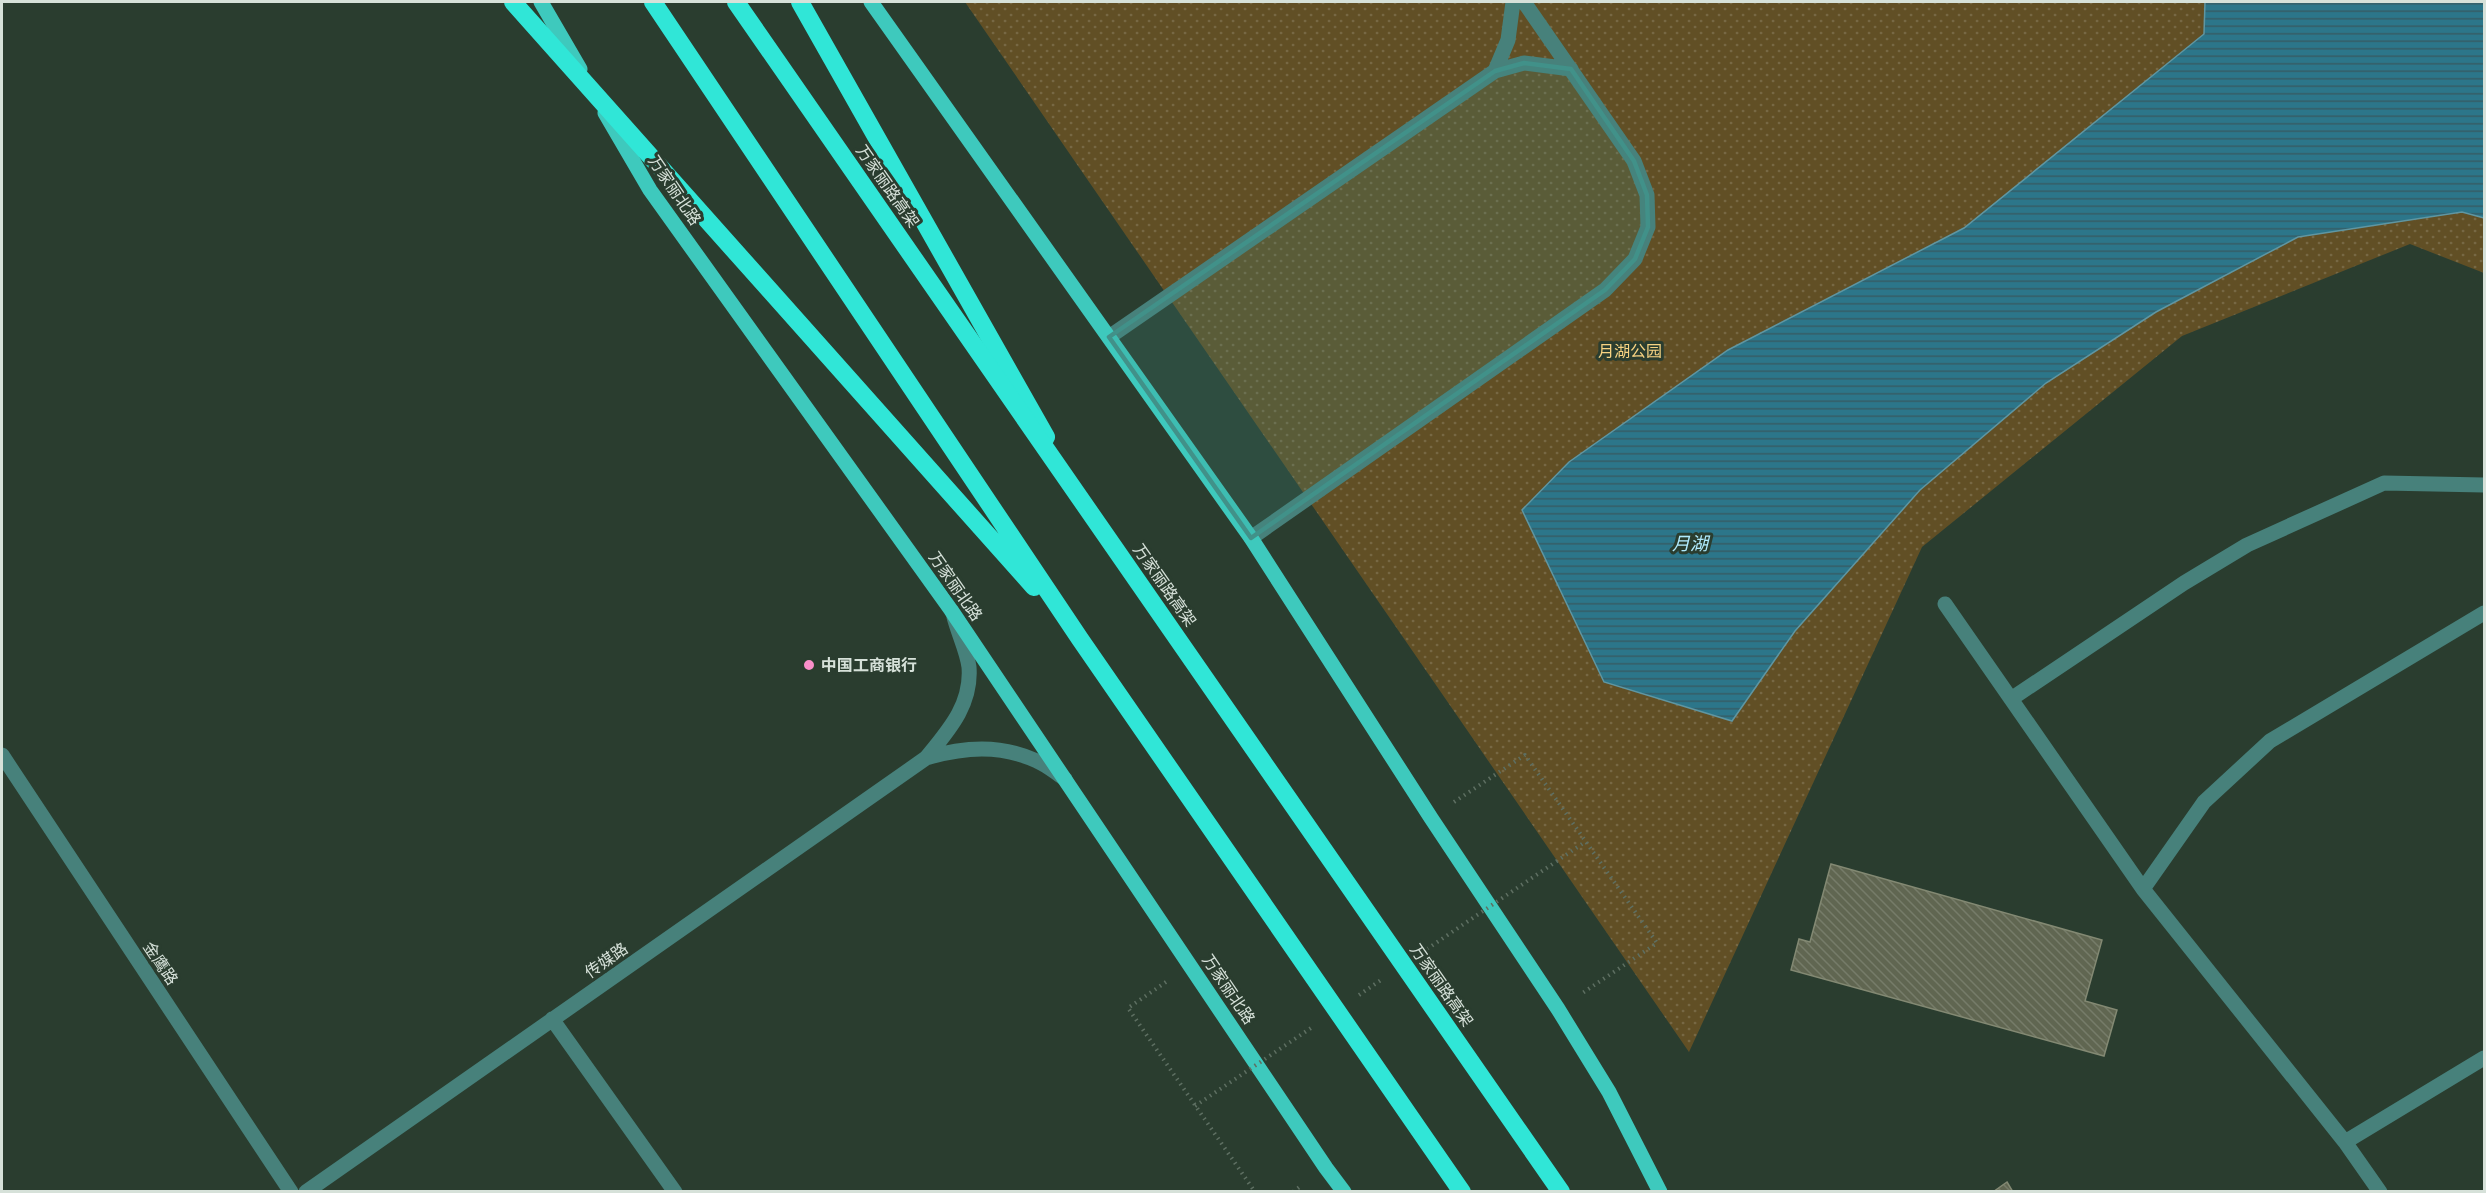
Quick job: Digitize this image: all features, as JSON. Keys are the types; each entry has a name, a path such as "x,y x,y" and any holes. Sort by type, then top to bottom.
{"highway":[{"path":"513,2 1080,639"},
{"path":"653,2 1080,639 1462,1191"},
{"name":"万家丽路高架","path":"736,2 1561,1191"},
{"path":"800,2 1076,491"}],"main road":[{"name":"万家丽北路","path":"541,2 650,190 951,610 1326,1168 1344,1191"},
{"path":"871,2 1251,538 1431,818 1558,1009 1609,1092 1660,1191"}],"street":[{"path":"1495,71 1508,40 1513,2"},
{"path":"1251,538 1605,290 1635,259 1648,227 1647,195 1634,161 1524,2"},
{"path":"1109,337 1495,71 1524,63 1571,69"},
{"path":"2011,699 2184,583 2247,544 2384,483 2484,485"},
{"path":"1945,604 2143,889 2345,1142 2380,1191"},
{"path":"926,758 957,720 966,693 969,666 951,610"},
{"path":"2143,889 2204,802 2270,741 2484,613"},
{"path":"926,758 976,747 1037,761 1068,781"},
{"name":"金鹰路","path":"2,755 291,1191"},
{"name":"传媒路","path":"306,1191 926,758"},
{"path":"552,1019 675,1191"},
{"path":"2345,1142 2484,1058"}],"path":[{"path":"1431,818 1525,755 1657,943 1558,1009"},
{"path":"1191,966 1128,1008 1255,1191"}],"highlighted area":[{"path":"1524,63 1571,69 1634,161 1647,195 1648,227 1635,259 1605,290 1251,538 1109,337 1495,71"}],"green space":[{"name":"月湖公园","path":"965,2 2484,2 2484,273 2410,244 2182,336 1922,547 1689,1052"}],"water":[{"name":"月湖","path":"2205,2 2484,2 2484,218 2462,212 2298,237 2156,312 2046,383 1920,490 1795,631 1732,721 1604,682 1522,510 1569,462 1728,350 1964,228 2204,34"}],"building":[{"path":"1831,864 2102,940 2085,1001 2117,1010 2104,1056 1791,970 1799,939 1810,942"},
{"path":"2007,1182 2013,1192 1993,1192"}],"place":[{"name":"中国工商银行","path":"809,665"}]}
